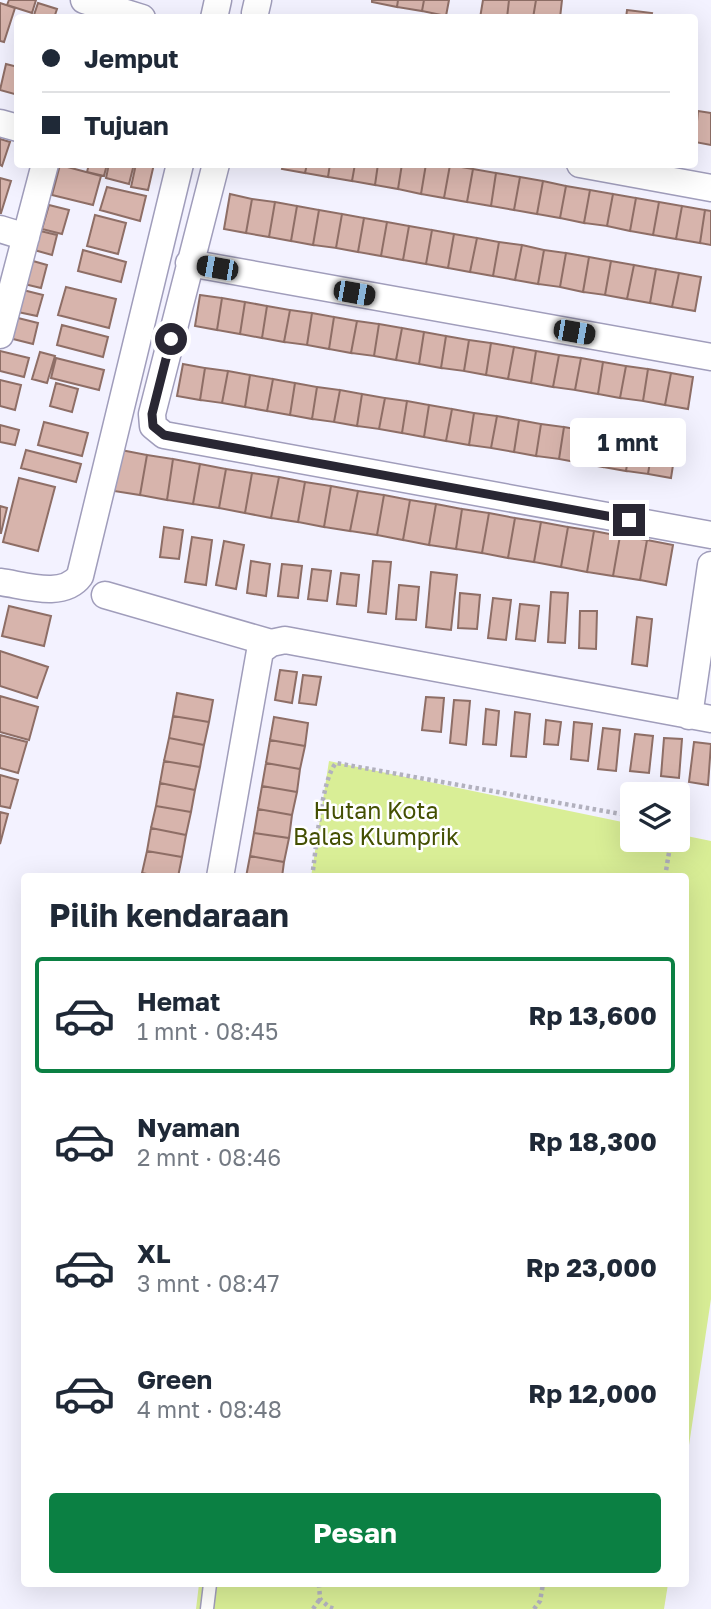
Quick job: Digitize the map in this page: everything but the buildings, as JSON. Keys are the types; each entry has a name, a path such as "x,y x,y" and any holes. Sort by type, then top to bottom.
{"street":[{"path":"85,6 123,14"},
{"path":"0,335 44,168"},
{"path":"0,582 51,589 63,588 80,576 179,168"},
{"path":"215,168 152,414 153,426 164,435 711,536"},
{"path":"601,168 711,188"},
{"path":"0,229 26,237"},
{"path":"189,263 711,357"},
{"path":"221,873 260,651 271,643 285,640 700,718 711,565"},
{"path":"105,595 271,643"}],"lane":[{"path":"208,1609 210,1587"}],"path":[{"path":"313,873 326,787 329,774 336,763 620,814"},
{"path":"666,873 669,852"},
{"path":"313,1609 320,1599 319,1587"},
{"path":"534,1609 540,1601 542,1587"},
{"path":"320,1599 335,1609"}],"green space":[{"name":"Hutan Kota Balas Klumprik","path":"329,761 620,822 620,852 690,852 690,837 711,841 711,1299 689,1445 689,873 312,873"},
{"path":"199,1587 668,1587 664,1609 196,1609"}],"route":[{"path":"171,339 152,414 153,426 164,435 629,520"}]}
